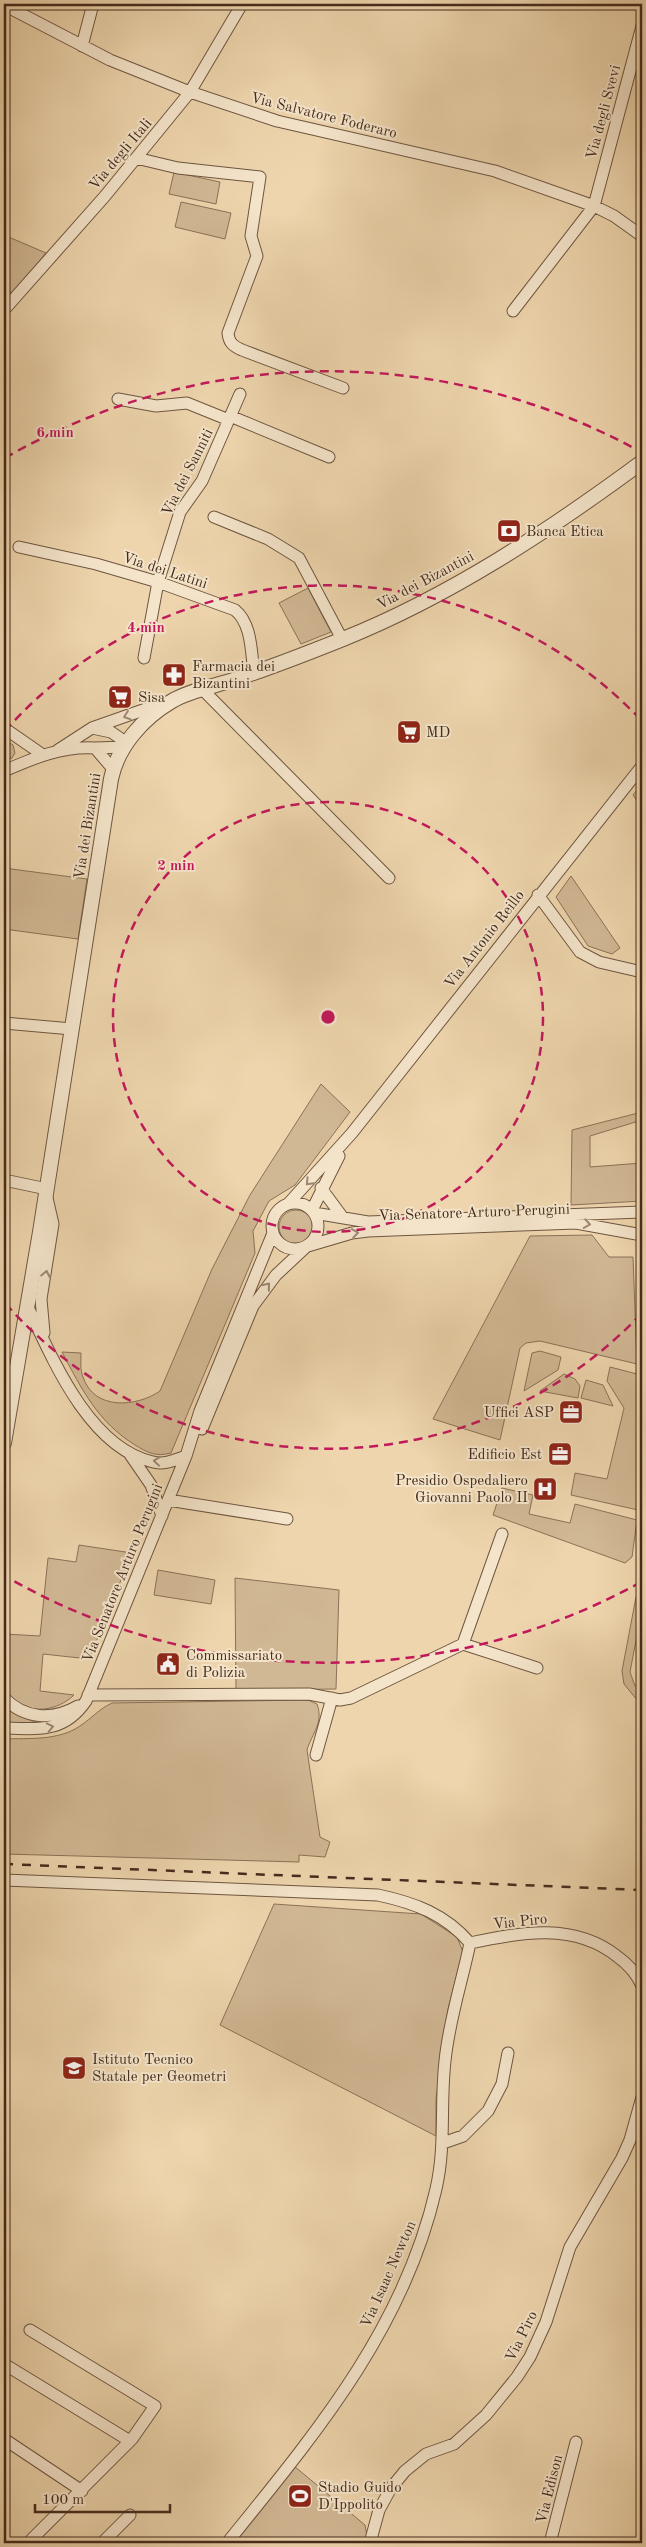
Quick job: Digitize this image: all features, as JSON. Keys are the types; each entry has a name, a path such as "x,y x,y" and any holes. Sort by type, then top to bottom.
{"street":[{"path":"82,46 93,4"},
{"name":"Via degli Itali","path":"4,310 136,158 190,92 242,4"},
{"name":"Via Salvatore Foderaro","path":"4,5 110,60 190,92 277,121 495,171 594,206 614,216 642,236"},
{"name":"Via degli Svevi","path":"594,206 642,26"},
{"path":"136,158 178,168 260,177 251,236 257,256 228,333 228,340 232,345 242,350 342,388"},
{"path":"513,311 594,206"},
{"name":"Via dei Sanniti","path":"144,658 158,582 180,512 202,480 240,394"},
{"path":"118,399 156,406 187,403 230,418"},
{"name":"Via dei Sanniti","path":"230,418 329,457"},
{"name":"Via dei Bizantini","path":"4,1443 21,1333 32,1300 46,1192 113,769 126,745 148,718 173,700 254,673 342,639 436,595 523,544 589,502 642,462"},
{"path":"214,517 268,539 299,558 342,639"},
{"name":"Via dei Latini","path":"19,548 96,564 158,582 235,610 243,617 247,626 254,673"},
{"path":"203,690 389,878"},
{"path":"58,750 92,728 173,700"},
{"path":"4,728 43,755"},
{"path":"92,728 111,732 126,745"},
{"path":"4,771 58,750 126,745"},
{"path":"95,748 113,769"},
{"name":"Via Antonio Reillo","path":"288,1204 352,1133 538,895 642,766"},
{"path":"538,895 585,955 599,962 642,972"},
{"path":"4,1023 72,1028"},
{"name":"Via Antonio Reillo","path":"313,1211 321,1188 352,1133"},
{"path":"4,1180 46,1192"},
{"path":"321,1188 341,1216"},
{"path":"288,1204 301,1204 313,1211 318,1231 307,1246 293,1250 280,1244 273,1233 272,1226 276,1213 288,1204"},
{"name":"Via Senatore Arturo Perugini","path":"313,1211 368,1222 640,1212"},
{"path":"636,1234 622,1222 627,1215 640,1212"},
{"name":"Via Senatore Arturo Perugini","path":"186,1456 202,1428 253,1306 276,1275 307,1246 352,1233 368,1231 569,1223 584,1223 636,1234"},
{"name":"Via Senatore Arturo Perugini","path":"4,1728 39,1729 54,1727 76,1716 87,1698 186,1456 200,1411 273,1233"},
{"path":"32,1300 44,1340 70,1393 104,1432 129,1453 151,1485 162,1516"},
{"path":"21,1333 34,1329 44,1340"},
{"path":"129,1453 153,1462 165,1463 186,1456"},
{"path":"168,1500 287,1520"},
{"path":"463,1644 502,1534"},
{"path":"4,1698 12,1707 26,1714 38,1717 53,1716 71,1710 87,1698 309,1694 340,1700 351,1698 463,1644 537,1668"},
{"path":"316,1755 332,1698"},
{"path":"4,1880 378,1895 420,1906 439,1914 456,1926 470,1943"},
{"name":"Via Piro","path":"470,1943 536,1932 559,1932 587,1938 609,1950 627,1964 639,1978 642,1986"},
{"name":"Via Isaac Newton","path":"227,2543 316,2433 349,2386 378,2336 425,2231 437,2187 443,2143 442,2107 445,2061 452,2014 470,1943"},
{"path":"443,2143 463,2136 488,2111 502,2084 508,2053"},
{"name":"Via Piro","path":"370,2543 379,2510 391,2488 405,2470 426,2454 454,2444 486,2415 517,2377 530,2357 546,2322 570,2246 622,2158 630,2140 642,2097"},
{"path":"28,2543 130,2441 154,2406 30,2330"},
{"path":"4,2364 130,2441"},
{"path":"4,2439 82,2491"},
{"name":"Via Edison","path":"550,2543 576,2442"},
{"path":"102,2543 130,2515"}],"shaded area":[{"path":"174,172 220,182 216,204 169,194"},
{"path":"181,202 231,213 225,239 175,227"},
{"path":"4,235 46,253 13,294 4,289"},
{"path":"308,588 331,632 301,644 279,603"},
{"path":"4,739 13,745 15,753 12,758 4,761"},
{"path":"642,784 642,808 633,795"},
{"path":"4,868 87,879 78,939 4,929"},
{"path":"571,876 620,948 612,954 588,946 556,897"},
{"path":"321,1084 350,1112 295,1185 269,1201 253,1231 255,1253 171,1453 152,1454 122,1436 101,1415 84,1392 62,1352 81,1353 83,1377 96,1396 106,1401 128,1403 151,1396 160,1391 212,1269 250,1195"},
{"path":"642,1112 642,1120 590,1136 590,1167 642,1163 642,1201 571,1205 572,1130"},
{"path":"296,1210 308,1215 313,1227 308,1239 296,1244 284,1239 279,1227 284,1215"},
{"path":"592,1235 609,1257 633,1257 637,1364 540,1341 526,1343 520,1348 500,1440 433,1419 530,1236"},
{"path":"540,1351 561,1357 558,1370 524,1391 532,1353"},
{"path":"610,1367 637,1374 642,1498 642,1505 638,1510 571,1495 575,1473 607,1479 624,1408 607,1381"},
{"path":"564,1374 575,1379 580,1386 578,1398 540,1391"},
{"path":"586,1380 603,1385 613,1406 581,1398"},
{"path":"502,1488 533,1495 529,1514 570,1523 575,1504 637,1520 632,1557 625,1563 493,1515"},
{"path":"79,1545 132,1553 89,1659 43,1654 40,1691 74,1695 55,1707 33,1709 23,1706 8,1692 4,1680 4,1634 40,1636 48,1558 76,1562"},
{"path":"158,1570 215,1580 211,1604 154,1595"},
{"path":"235,1578 339,1590 336,1689 236,1690"},
{"path":"640,1592 642,1593 642,1609 630,1672 635,1686 642,1689 642,1706 624,1684 622,1671 636,1597"},
{"path":"308,1700 317,1704 319,1711 318,1722 307,1750 320,1837 330,1842 325,1857 299,1855 299,1862 4,1854 4,1739 43,1738 71,1731 112,1703"},
{"path":"4,1705 18,1715 41,1724 4,1725"},
{"path":"274,1904 421,1914 457,1937 463,1952 448,2009 436,2099 436,2136 220,2025"},
{"name":"Stadio Guido D'Ippolito","path":"294,2466 365,2525 366,2543 233,2543"}],"railway":[{"path":"4,1864 642,1890"}],"place":[{"name":"Banca Etica","path":"509,531"},
{"name":"Farmacia dei Bizantini","path":"174,675"},
{"name":"Sisa","path":"120,697"},
{"name":"MD","path":"409,732"},
{"name":"Uffici ASP","path":"571,1412"},
{"name":"Edificio Est","path":"560,1454"},
{"name":"Presidio Ospedaliero Giovanni Paolo II","path":"545,1489"},
{"name":"Commissariato di Polizia","path":"168,1664"},
{"name":"Istituto Tecnico Statale per Geometri","path":"74,2068"},
{"name":"Stadio Guido D'Ippolito","path":"300,2496"}]}
